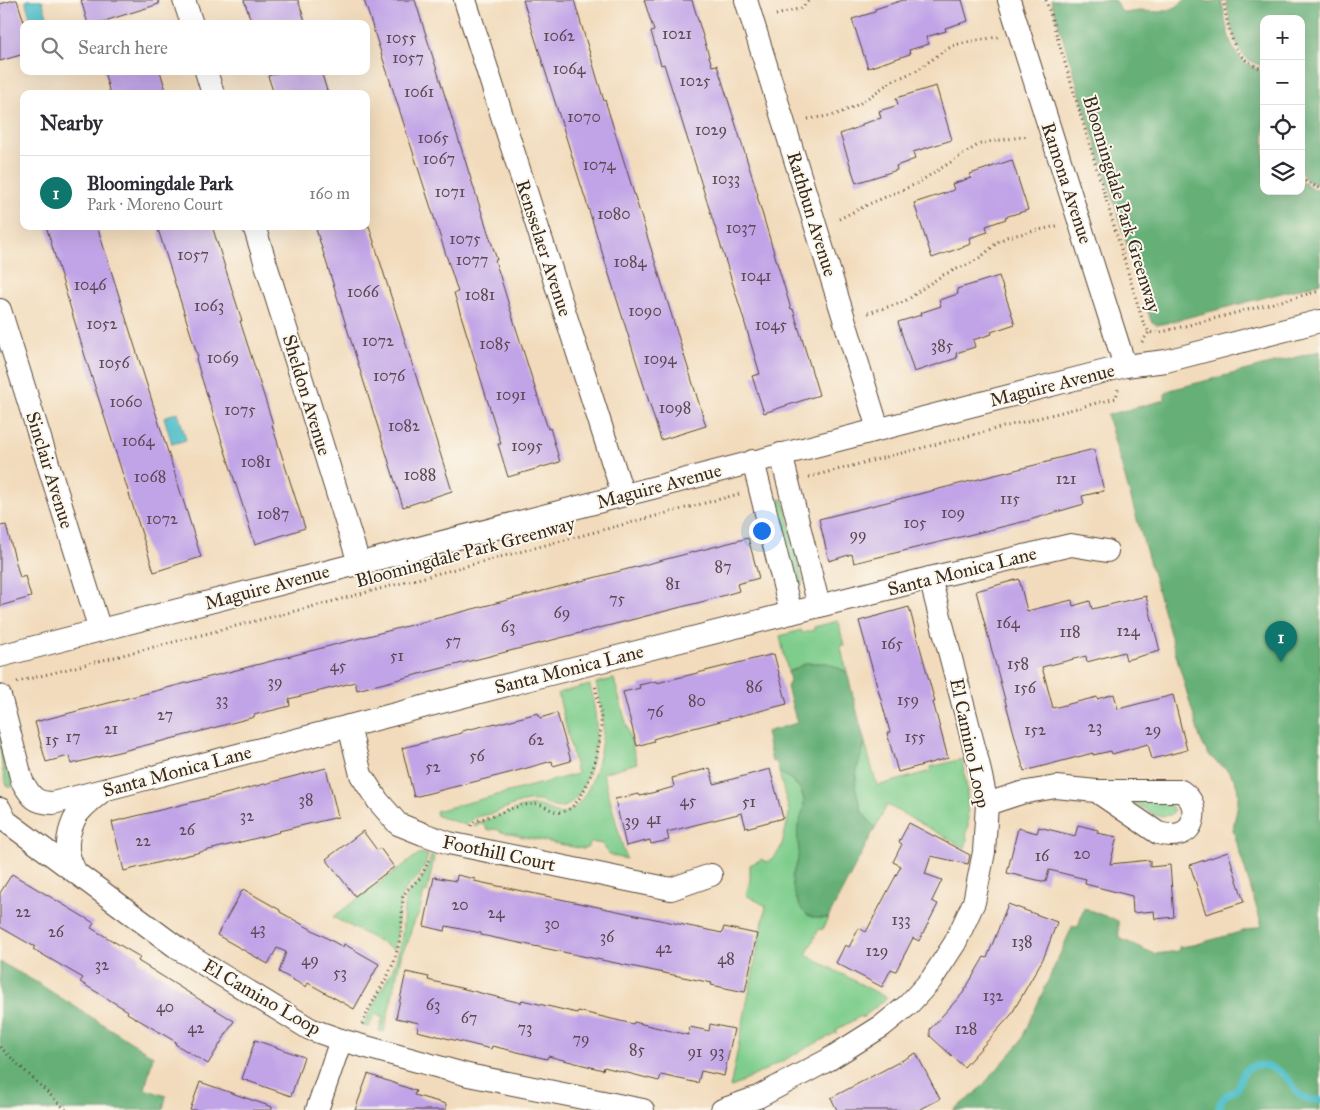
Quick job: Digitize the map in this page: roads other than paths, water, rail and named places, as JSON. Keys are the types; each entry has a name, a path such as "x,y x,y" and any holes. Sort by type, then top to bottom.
{"street":[{"path":"184,0 191,20"},
{"name":"Rensselaer Avenue","path":"465,0 622,495"},
{"name":"Rathbun Avenue","path":"746,0 878,429"},
{"name":"Ramona Avenue","path":"1009,0 1125,366"},
{"path":"207,75 212,90"},
{"name":"Sheldon Avenue","path":"255,230 359,563"},
{"name":"Sinclair Avenue","path":"0,310 100,630"},
{"name":"Maguire Avenue","path":"0,656 1125,366 1166,361 1320,321"},
{"path":"781,454 819,606"},
{"path":"753,461 791,613"},
{"name":"Santa Monica Lane","path":"33,798 43,803 53,803 103,791 791,613 1071,545 1107,552"},
{"name":"El Camino Loop","path":"722,1110 758,1097 828,1060 882,1026 908,1005 931,980 955,943 974,902 984,852 987,804 978,762 930,578"},
{"path":"0,696 22,781 33,798 3,815"},
{"name":"Foothill Court","path":"349,726 361,775 378,801 398,824 449,843 671,889 711,875"},
{"path":"987,804 1020,793 1056,787 1096,791"},
{"path":"75,871 67,847 74,822 81,810 103,791"},
{"name":"El Camino Loop","path":"3,815 179,949 310,1029 342,1040 468,1075 643,1110"},
{"path":"317,1110 342,1040"}],"water":[{"path":"27,0 42,0 48,20 31,20 26,3"},
{"path":"178,412 186,440 172,444 164,417"}],"waterway":[{"path":"1218,1110 1224,1097 1237,1088 1244,1072 1256,1066 1273,1068 1283,1074 1304,1098 1320,1100"}],"place":[{"name":"Bloomingdale Park","path":"1281,662"}]}
